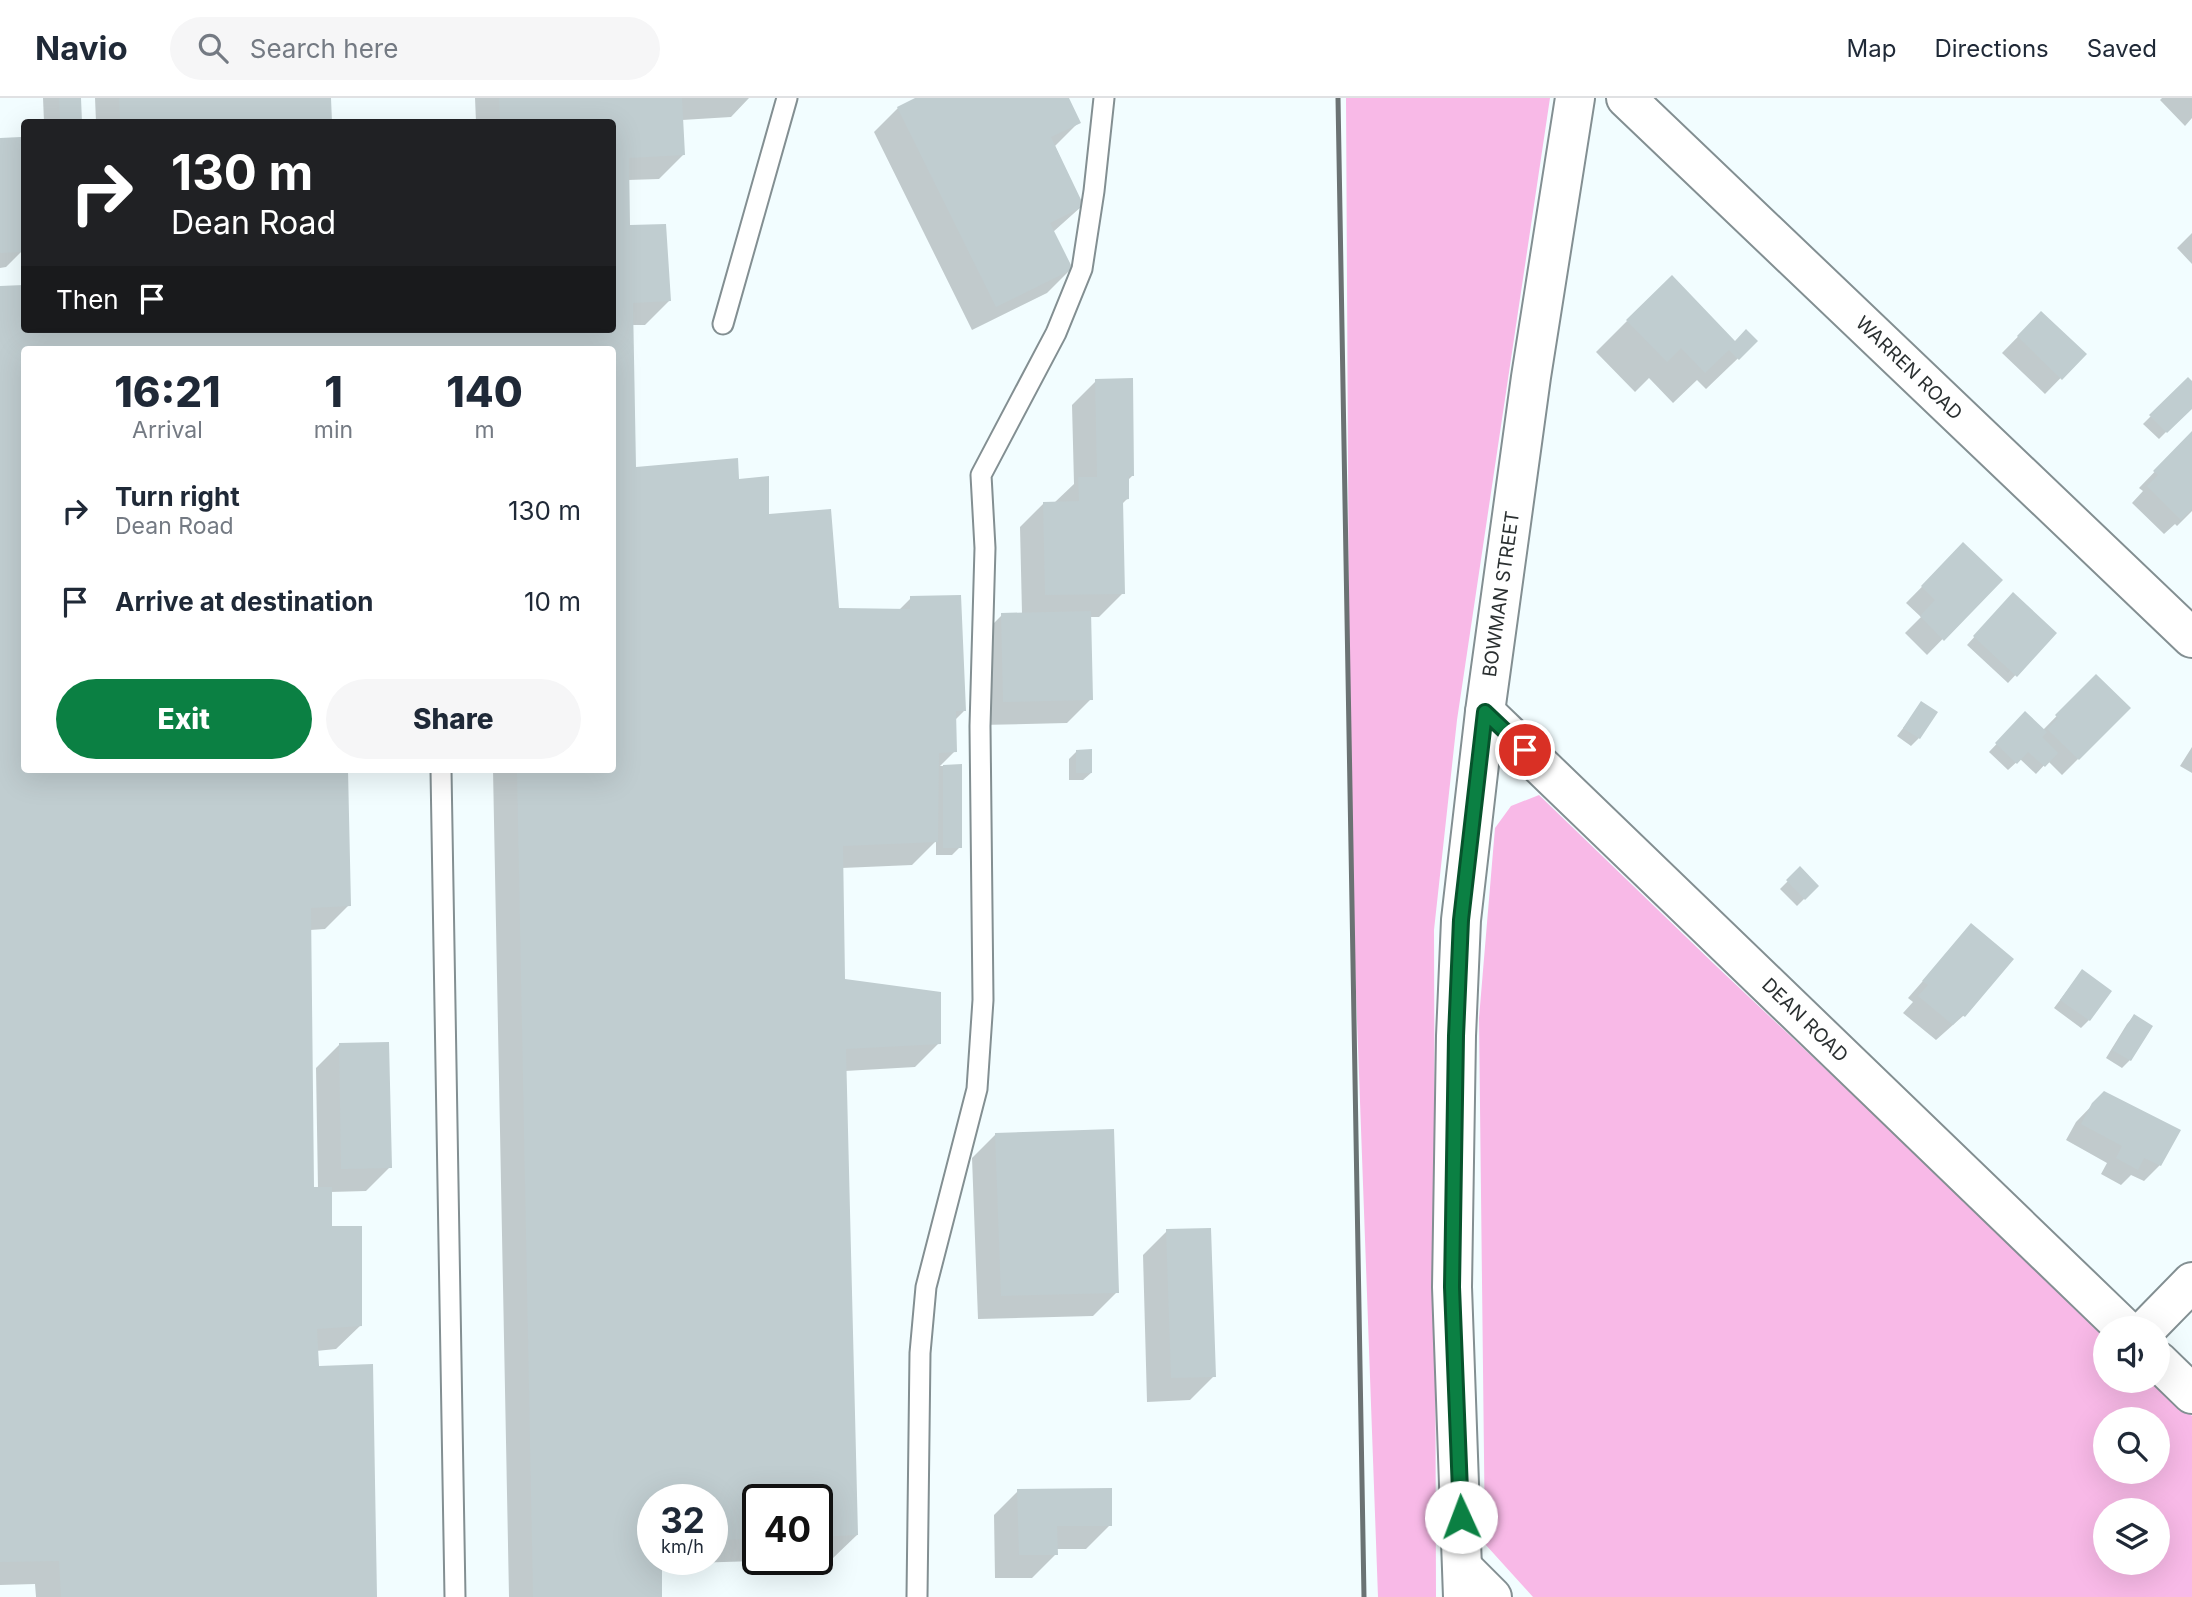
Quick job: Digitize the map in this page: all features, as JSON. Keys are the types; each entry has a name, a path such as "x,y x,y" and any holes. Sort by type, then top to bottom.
{"street":[{"name":"BOWMAN STREET","path":"1463,1582 1452,1287 1456,1036 1461,920 1485,712 1531,377 1575,98"},
{"name":"WARREN ROAD","path":"1626,98 2192,638"},
{"name":"DEAN ROAD","path":"1485,712 2112,1316"},
{"path":"2159,1316 2192,1282"},
{"path":"2170,1373 2192,1394"},
{"path":"1463,1582 1492,1597"}],"lane":[{"path":"723,324 787,98"},
{"path":"917,1597 920,1353 926,1287 977,1089 983,1000 980,726 985,548 981,475 1056,332 1082,270 1104,98"},
{"path":"441,773 455,1597"}],"shaded area":[{"path":"1346,98 1550,98 1457,720 1434,930 1436,1597 1378,1597 1350,826"},
{"path":"1539,795 2093,1322 2093,1393 2168,1393 2192,1416 2192,1597 1533,1597 1485,1544 1479,1018 1495,828 1511,806"}],"building":[{"path":"59,98 81,98 82,119 60,119"},
{"path":"119,98 331,98 332,119 120,119"},
{"path":"499,98 682,98 685,155 629,158 630,225 666,224 671,301 633,303 636,467 738,458 739,479 769,476 769,514 831,509 839,608 910,609 910,596 961,595 966,711 956,711 957,752 939,753 938,842 843,846 845,979 941,992 941,1044 846,1049 858,1535 833,1536 833,1484 742,1484 742,1539 728,1540 728,1484 637,1484 637,1575 662,1575 662,1597 533,1597 517,773 616,773 616,346 21,346 21,773 348,773 351,906 311,908 314,1187 332,1187 332,1226 362,1226 362,1326 317,1329 319,1366 373,1364 377,1597 61,1597 59,1561 0,1562 0,286 21,285 21,333 616,333 616,119 500,119"},
{"path":"915,98 1069,98 1081,123 1051,137 1084,206 1050,223 1073,269 996,307 897,107"},
{"path":"21,137 21,252 0,253 0,138"},
{"path":"1672,275 1735,341 1746,329 1758,341 1739,360 1729,350 1705,373 1681,348 1667,362 1626,320"},
{"path":"2041,311 2087,354 2062,380 2017,336"},
{"path":"2188,377 2192,381 2192,409 2167,433 2149,415"},
{"path":"1133,378 1134,476 1129,476 1129,499 1123,500 1125,594 1045,595 1043,502 1079,501 1078,477 1097,477 1095,379"},
{"path":"2192,431 2192,509 2181,520 2147,486 2158,475 2153,471"},
{"path":"1963,542 2003,580 1944,641 1920,616 1935,600 1921,586"},
{"path":"2013,592 2057,633 2017,677 1973,636"},
{"path":"1091,611 1093,700 1003,702 1001,613"},
{"path":"2096,674 2131,708 2079,760 2047,729 2058,718 2055,715"},
{"path":"1921,701 1938,712 1920,739 1903,728"},
{"path":"2025,711 2047,732 2042,737 2058,753 2045,767 2028,752 2017,764 1995,743"},
{"path":"1092,749 1092,773 1076,773 1076,750"},
{"path":"962,764 962,848 943,848 943,765"},
{"path":"1800,866 1819,886 1805,900 1786,880"},
{"path":"1971,923 2014,959 1965,1017 1962,1015 1953,1025 1918,996 1928,985 1922,981"},
{"path":"2082,969 2112,991 2090,1021 2060,1000"},
{"path":"2134,1014 2153,1026 2131,1061 2112,1050"},
{"path":"389,1042 392,1168 341,1169 339,1043"},
{"path":"2104,1091 2181,1130 2161,1166 2144,1158 2138,1170 2116,1158 2122,1146 2081,1124 2092,1103"},
{"path":"1114,1129 1119,1293 1001,1296 995,1133"},
{"path":"1211,1228 1216,1377 1171,1378 1166,1229"},
{"path":"1112,1488 1112,1526 1057,1526 1058,1555 1019,1555 1017,1489"}],"railway":[{"path":"1338,98 1364,1597"}],"route":[{"path":"1461,1517 1452,1287 1456,1036 1461,920 1485,712 1525,750"}]}
